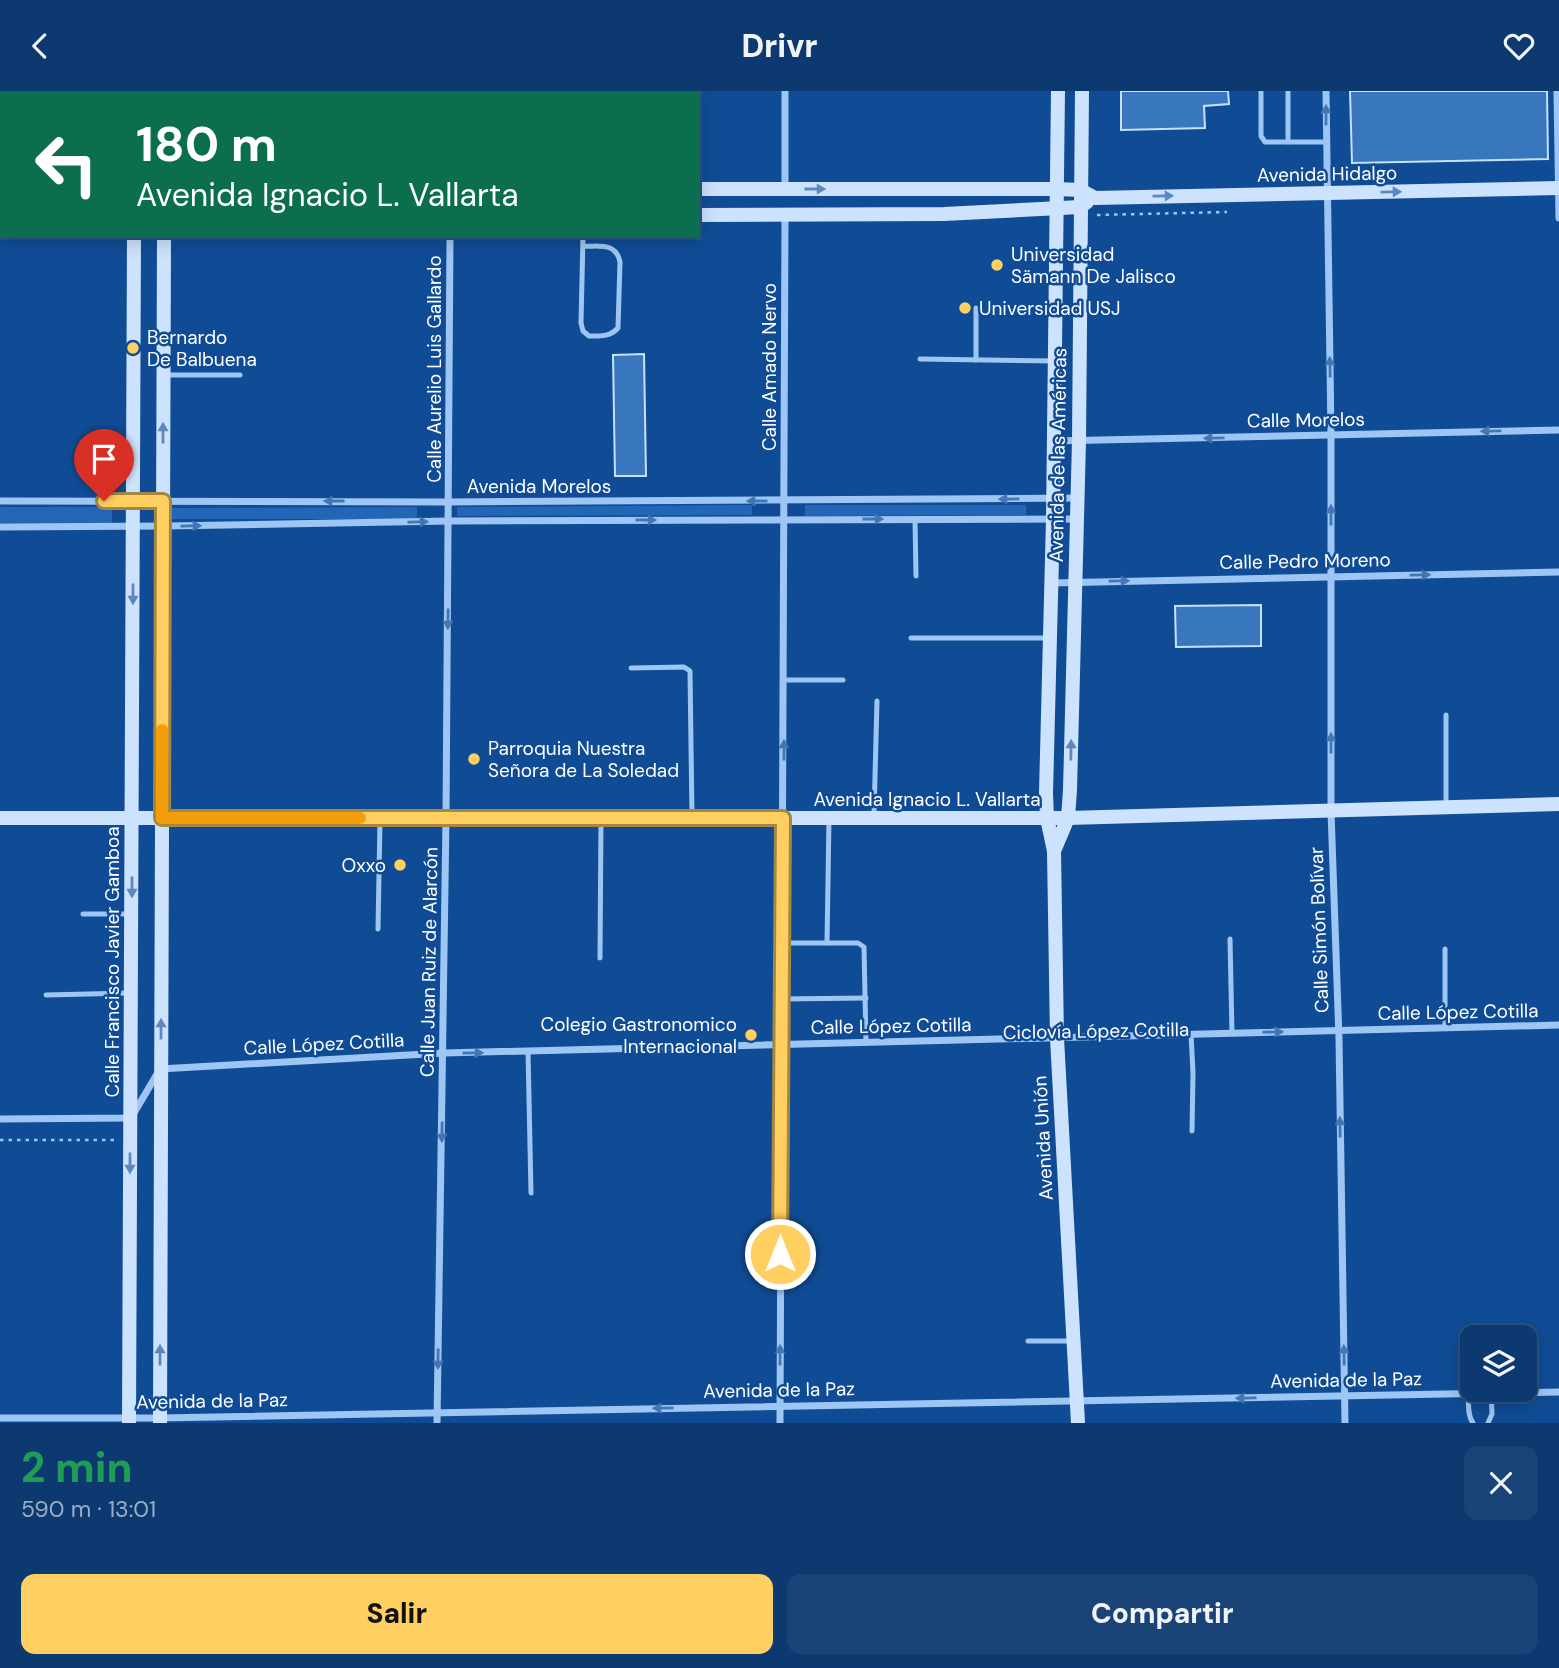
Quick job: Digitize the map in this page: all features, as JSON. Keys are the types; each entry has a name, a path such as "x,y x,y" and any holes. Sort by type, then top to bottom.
{"main road":[{"name":"Avenida de las Américas","path":"1047,818 1058,91"},
{"name":"Avenida de las Américas","path":"1068,818 1079,441 1082,91"},
{"name":"Avenida Hidalgo","path":"700,189 1057,189 1080,190 1095,198 1559,188"},
{"name":"Avenida Hidalgo","path":"700,215 944,214 1080,207 1095,198"},
{"name":"Calle Francisco Javier Gamboa","path":"129,1421 134,238"},
{"path":"160,1421 164,238"},
{"name":"Avenida Ignacio L. Vallarta","path":"0,818 1068,818 1559,804"},
{"name":"Avenida Unión","path":"1047,818 1054,851 1057,1038 1078,1423"},
{"name":"Avenida Unión","path":"1054,851 1068,818"}],"street":[{"path":"785,91 786,189"},
{"name":"Calle Simón Bolívar","path":"1326,91 1331,435 1331,811 1339,1031 1345,1423"},
{"path":"1557,91 1559,218"},
{"name":"Calle Amado Nervo","path":"780,1423 786,215"},
{"name":"Calle Aurelio Luis Gallardo","path":"449,502 450,238"},
{"name":"Calle Morelos","path":"1053,441 1559,430"},
{"name":"Avenida Morelos","path":"0,501 449,502 1077,498"},
{"name":"Calle Juan Ruiz de Alarcón","path":"437,1423 444,1053 449,502"},
{"name":"Avenida Morelos","path":"0,527 449,521 1077,519"},
{"name":"Calle Pedro Moreno","path":"1051,583 1559,572"},
{"name":"Calle López Cotilla","path":"160,1069 444,1053 1559,1025"},
{"path":"0,1119 131,1118 160,1069"},
{"name":"Avenida de la Paz","path":"1537,1392 1559,1392"},
{"name":"Avenida de la Paz","path":"0,1418 160,1421 437,1413 1460,1394"}],"lane":[{"path":"1261,91 1263,139 1269,143 1326,142"},
{"path":"1288,91 1288,142"},
{"path":"583,238 581,323 583,331 589,336 614,333 618,328 619,256 609,247 583,246"},
{"path":"976,308 976,360"},
{"path":"920,359 1055,361"},
{"path":"163,375 240,375"},
{"path":"915,519 916,576"},
{"path":"911,638 1050,638"},
{"path":"631,668 684,667 690,671 692,818"},
{"path":"784,680 843,680"},
{"path":"873,818 877,701"},
{"path":"1446,715 1447,808"},
{"path":"378,929 380,818"},
{"path":"600,958 601,818"},
{"path":"827,943 829,818"},
{"path":"83,914 131,914"},
{"path":"1230,939 1232,1033"},
{"path":"782,943 858,943 864,947 866,1043"},
{"path":"1445,949 1445,1028"},
{"path":"46,995 131,993"},
{"path":"782,999 866,998"},
{"path":"1191,1034 1192,1131"},
{"path":"528,1051 531,1193"},
{"path":"1028,1341 1073,1341"},
{"path":"1468,1402 1473,1423"},
{"path":"1488,1423 1492,1414 1491,1402"}],"path":[{"path":"0,1140 128,1140 130,1135"}],"shaded area":[{"path":"752,505 752,515 457,516 457,507"},
{"path":"805,505 1026,505 1026,515 805,516"},
{"path":"0,507 112,507 112,523 0,523"},
{"path":"417,507 417,519 169,519 169,508"}],"building":[{"path":"1121,91 1228,91 1229,104 1204,106 1205,128 1121,130"},
{"path":"1350,91 1547,91 1548,159 1352,163"},
{"path":"644,354 646,476 615,476 613,355"},
{"path":"1261,605 1261,646 1176,647 1175,606"}],"slow traffic":[{"path":"162,730 162,818 360,818"}],"place":[{"name":"Universidad Sämann De Jalisco","path":"997,265"},
{"name":"Universidad USJ","path":"965,308"},
{"name":"Bernardo De Balbuena","path":"133,348"},
{"name":"Parroquia Nuestra Señora de La Soledad","path":"474,759"},
{"name":"Oxxo","path":"400,865"},
{"name":"Colegio Gastronomico Internacional","path":"751,1035"}],"route":[{"path":"104,501 163,501 162,818 783,818 780,1254"}]}
